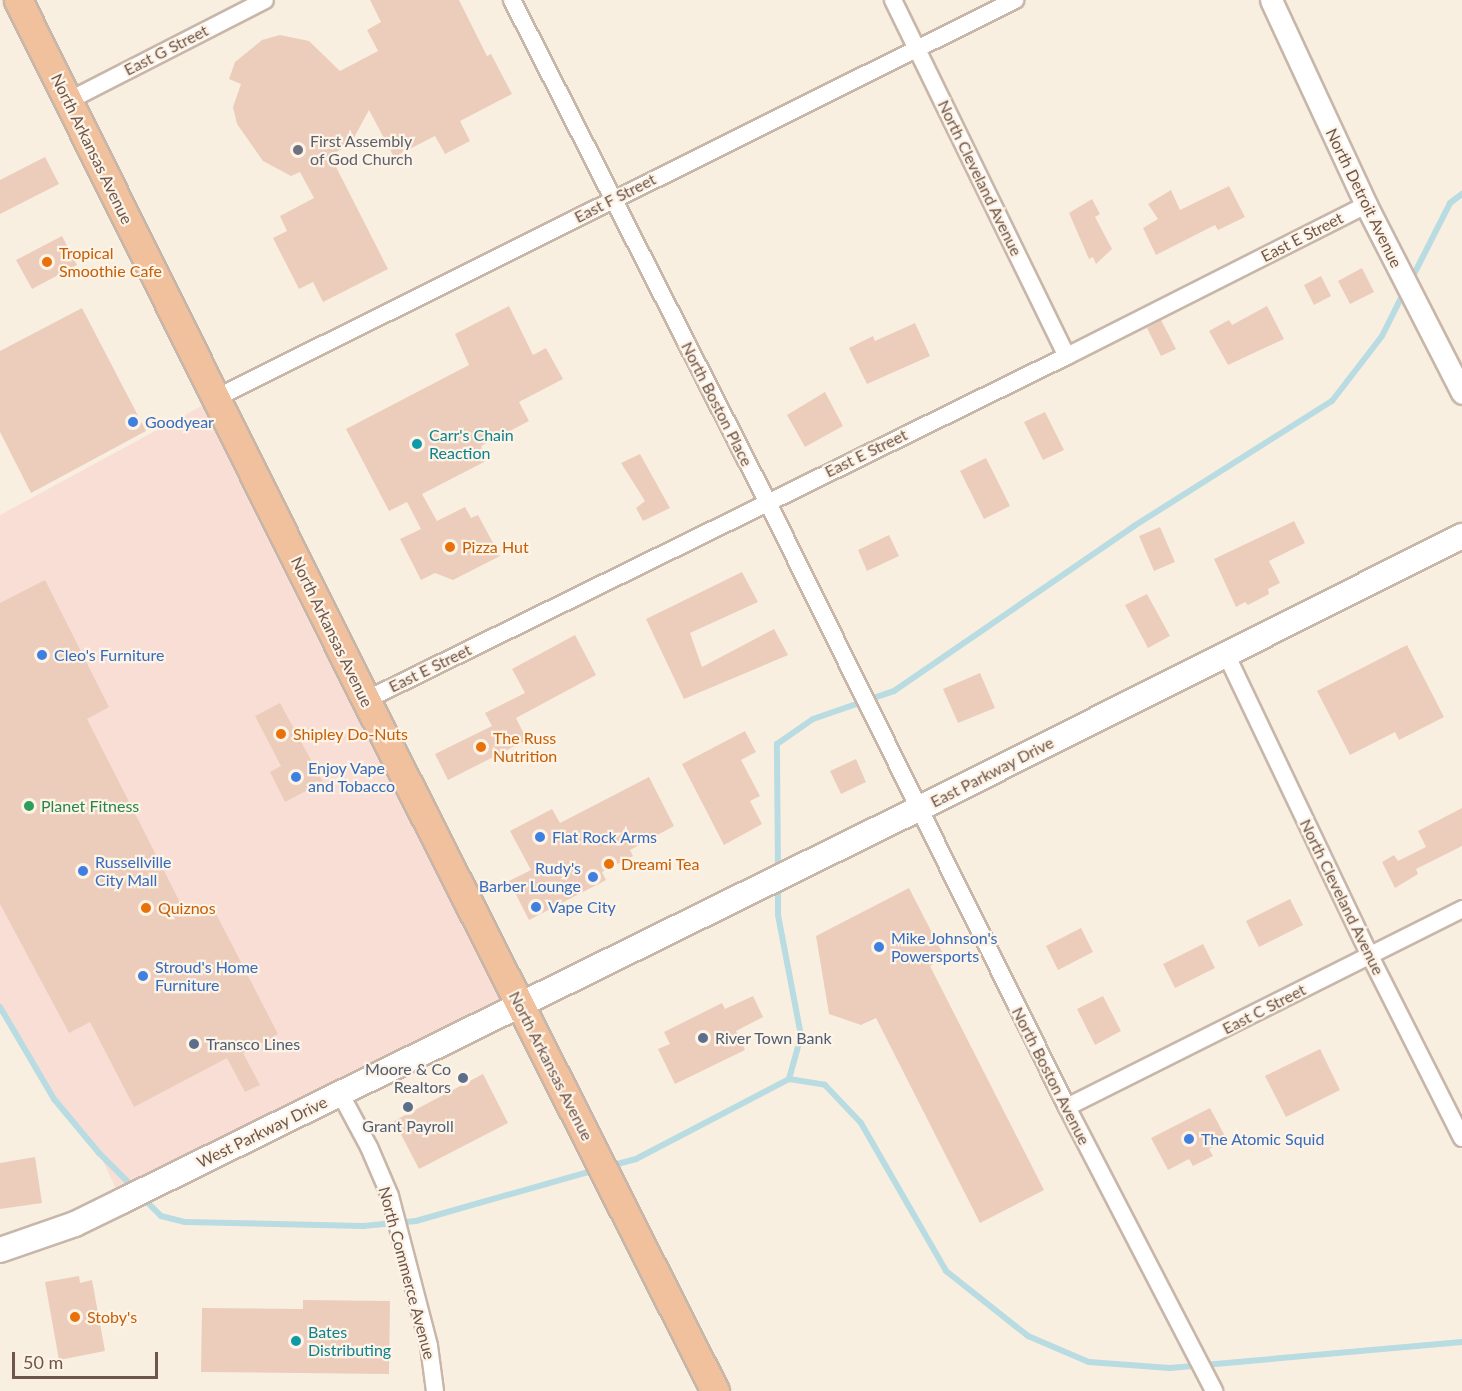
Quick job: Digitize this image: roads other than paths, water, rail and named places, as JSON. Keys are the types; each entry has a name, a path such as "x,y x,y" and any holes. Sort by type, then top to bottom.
{"highway":[{"name":"North Arkansas Avenue","path":"18,0 366,700 715,1391"}],"main road":[{"name":"East Parkway Drive","path":"520,1004 757,889 1462,536"},
{"name":"West Parkway Drive","path":"0,1250 75,1224 520,1004"}],"street":[{"name":"East G Street","path":"68,101 265,0"},
{"name":"North Boston Place","path":"512,0 767,501 918,809"},
{"name":"North Cleveland Avenue","path":"893,0 1066,356"},
{"name":"East F Street","path":"216,398 1015,0"},
{"name":"North Detroit Avenue","path":"1271,0 1366,205 1462,393"},
{"name":"East E Street","path":"366,700 1066,356 1366,205"},
{"name":"North Cleveland Avenue","path":"1226,654 1370,956 1462,1138"},
{"name":"North Boston Avenue","path":"918,809 1066,1107 1214,1391"},
{"name":"East C Street","path":"1066,1107 1462,909"},
{"name":"North Commerce Avenue","path":"340,1093 369,1147 390,1196 399,1239 429,1346 435,1391"}],"waterway":[{"path":"1411,280 1450,203 1462,194"},
{"path":"778,871 777,744 813,719 894,691 1134,526 1332,401 1382,336 1404,292"},
{"path":"778,885 778,915 801,1036 789,1079"},
{"path":"0,1007 54,1099 99,1153 134,1188"},
{"path":"610,1166 636,1159 789,1079 825,1085 861,1123 946,1271 1028,1336 1089,1362 1170,1368 1462,1342"},
{"path":"143,1198 161,1216 185,1222 363,1226 416,1221 595,1170"}],"place":[{"name":"First Assembly of God Church","path":"298,150"},
{"name":"Tropical Smoothie Cafe","path":"47,262"},
{"name":"Goodyear","path":"133,422"},
{"name":"Carr's Chain Reaction","path":"417,444"},
{"name":"Pizza Hut","path":"450,547"},
{"name":"Cleo's Furniture","path":"42,655"},
{"name":"Shipley Do-Nuts","path":"281,734"},
{"name":"The Russ Nutrition","path":"481,747"},
{"name":"Enjoy Vape and Tobacco","path":"296,777"},
{"name":"Planet Fitness","path":"29,806"},
{"name":"Flat Rock Arms","path":"540,837"},
{"name":"Dreami Tea","path":"609,864"},
{"name":"Russellville City Mall","path":"83,871"},
{"name":"Rudy's Barber Lounge","path":"593,877"},
{"name":"Vape City","path":"536,907"},
{"name":"Quiznos","path":"146,908"},
{"name":"Mike Johnson's Powersports","path":"879,947"},
{"name":"Stroud's Home Furniture","path":"143,976"},
{"name":"River Town Bank","path":"703,1038"},
{"name":"Transco Lines","path":"194,1044"},
{"name":"Moore & Co Realtors","path":"463,1078"},
{"name":"Grant Payroll","path":"408,1107"},
{"name":"The Atomic Squid","path":"1189,1139"},
{"name":"Stoby's","path":"75,1317"},
{"name":"Bates Distributing","path":"296,1341"}]}
